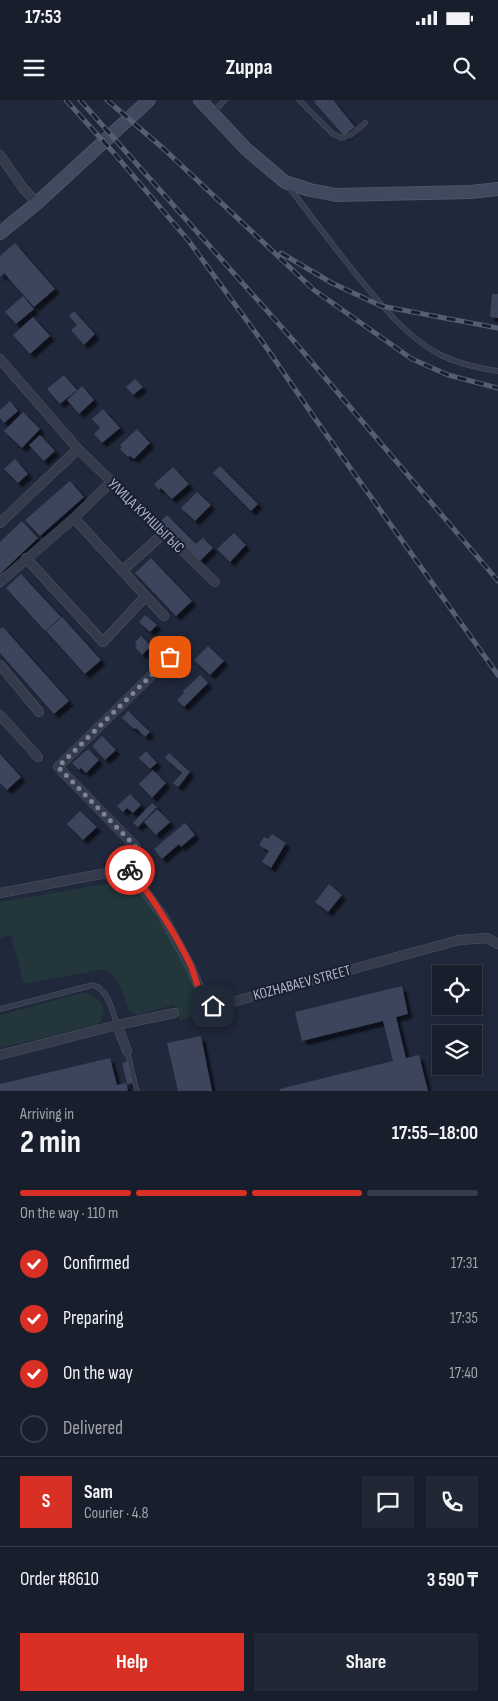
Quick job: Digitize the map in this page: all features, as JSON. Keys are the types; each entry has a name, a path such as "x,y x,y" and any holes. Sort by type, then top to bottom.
{"main road":[{"path":"0,234 37,203 149,100"},
{"path":"200,100 246,148 285,182 310,190 336,195 461,193 498,189"}],"street":[{"path":"0,155 23,188 37,203"},
{"name":"УЛИЦА КУНШЫГЫС","path":"0,358 78,448 215,582"},
{"path":"0,523 78,448"},
{"path":"0,582 74,518 111,482"},
{"path":"74,518 164,616"},
{"path":"122,571 164,533"},
{"path":"26,558 103,642 145,597"},
{"path":"0,893 117,871 128,872 135,865 139,855 135,846 58,767 170,657"},
{"path":"0,665 39,712"},
{"path":"0,716 38,757"},
{"name":"KOZHABAEV STREET","path":"128,872 140,883 163,916 190,966 205,1001 213,1006 459,940 487,938 498,944"},
{"path":"0,1055 117,1025 174,1013"},
{"path":"117,1025 128,1050"}],"lane":[{"path":"212,113 225,100"},
{"path":"299,100 333,134 342,138 350,136 365,123"},
{"path":"285,182 331,244 381,306 404,328 439,354 472,367 498,372"},
{"path":"0,1009 93,985 98,986 103,991 117,1025"},
{"path":"128,1050 136,1091"}],"shaded area":[{"path":"133,879 185,961 205,1013 180,1020 174,1005 137,1015 129,1011 118,982 104,969 24,984 11,935 0,938 0,902"},
{"path":"85,992 103,1005 103,1014 97,1025 0,1048 0,1015"}],"building":[{"path":"317,100 333,100 355,127 344,136 314,102"},
{"path":"15,243 55,289 34,307 4,273 0,277 0,256"},
{"path":"492,294 498,294 498,318 490,317"},
{"path":"23,296 34,309 16,324 5,312"},
{"path":"74,311 95,334 84,345 71,330 77,325 69,316"},
{"path":"33,317 50,336 30,354 13,335"},
{"path":"64,375 77,390 60,404 47,389"},
{"path":"135,379 143,387 133,395 126,387"},
{"path":"82,386 94,400 79,414 67,400"},
{"path":"10,401 18,411 4,423 0,418 0,410"},
{"path":"103,409 120,428 102,443 94,434 100,428 92,419"},
{"path":"23,412 40,429 22,448 4,431"},
{"path":"137,429 150,443 134,459 130,456 128,457 120,449 122,447 120,445"},
{"path":"40,435 55,451 44,461 29,445"},
{"path":"15,459 28,474 18,483 4,469"},
{"path":"220,466 258,504 251,511 213,473"},
{"path":"173,467 189,484 172,499 154,484"},
{"path":"70,481 84,497 40,536 25,520"},
{"path":"197,492 211,505 195,521 181,508"},
{"path":"167,515 196,544 203,538 213,548 200,561 161,521"},
{"path":"22,521 38,538 0,574 0,542"},
{"path":"234,533 246,545 230,562 217,549"},
{"path":"151,558 192,601 176,616 135,573"},
{"path":"21,574 61,617 45,631 6,588"},
{"path":"145,615 157,625 150,632 139,622"},
{"path":"62,617 101,660 85,674 46,631"},
{"path":"3,627 69,701 54,714 0,653 0,629"},
{"path":"141,636 151,646 142,655 135,647 137,645 135,642"},
{"path":"208,646 224,661 210,675 194,660"},
{"path":"200,675 208,683 184,707 177,700 184,693 183,691"},
{"path":"128,711 150,732 145,737 122,718"},
{"path":"102,736 116,750 105,760 92,746"},
{"path":"88,749 99,760 86,773 81,768 79,770 72,763"},
{"path":"146,751 157,763 150,769 139,758"},
{"path":"169,753 190,772 178,787 173,783 182,773 165,758"},
{"path":"0,754 21,777 7,790 0,783"},
{"path":"153,770 166,783 152,798 139,784"},
{"path":"130,794 141,805 133,813 127,808 123,812 117,806"},
{"path":"152,803 157,807 138,827 133,823"},
{"path":"157,809 170,822 156,835 144,822"},
{"path":"80,811 97,827 83,840 67,824"},
{"path":"185,823 195,835 181,847 179,844 162,859 154,849"},
{"path":"272,834 286,843 271,868 262,862 269,851 259,845 264,837 268,839"},
{"path":"329,884 342,895 328,912 315,902"},
{"path":"402,986 408,1014 396,1017 406,1058 419,1055 428,1091 280,1091 280,1089 393,1061 383,1021 302,1041 295,1012"},
{"path":"201,1036 212,1091 178,1091 167,1043"},
{"path":"110,1058 117,1085 126,1083 128,1091 0,1091 0,1084"},
{"path":"129,1061 134,1083 127,1084 122,1063"}],"railway":[{"path":"66,100 188,240 498,675"},
{"path":"80,100 293,340 498,581"},
{"path":"107,100 165,150 314,290 412,359 448,375 498,388"},
{"path":"281,253 332,283 381,306 498,328"}],"way so far":[{"path":"130,870 135,865 139,855 138,850 58,767 170,657"}],"route":[{"path":"130,870 128,872 140,883 163,916 190,966 205,1001 213,1006"}]}
